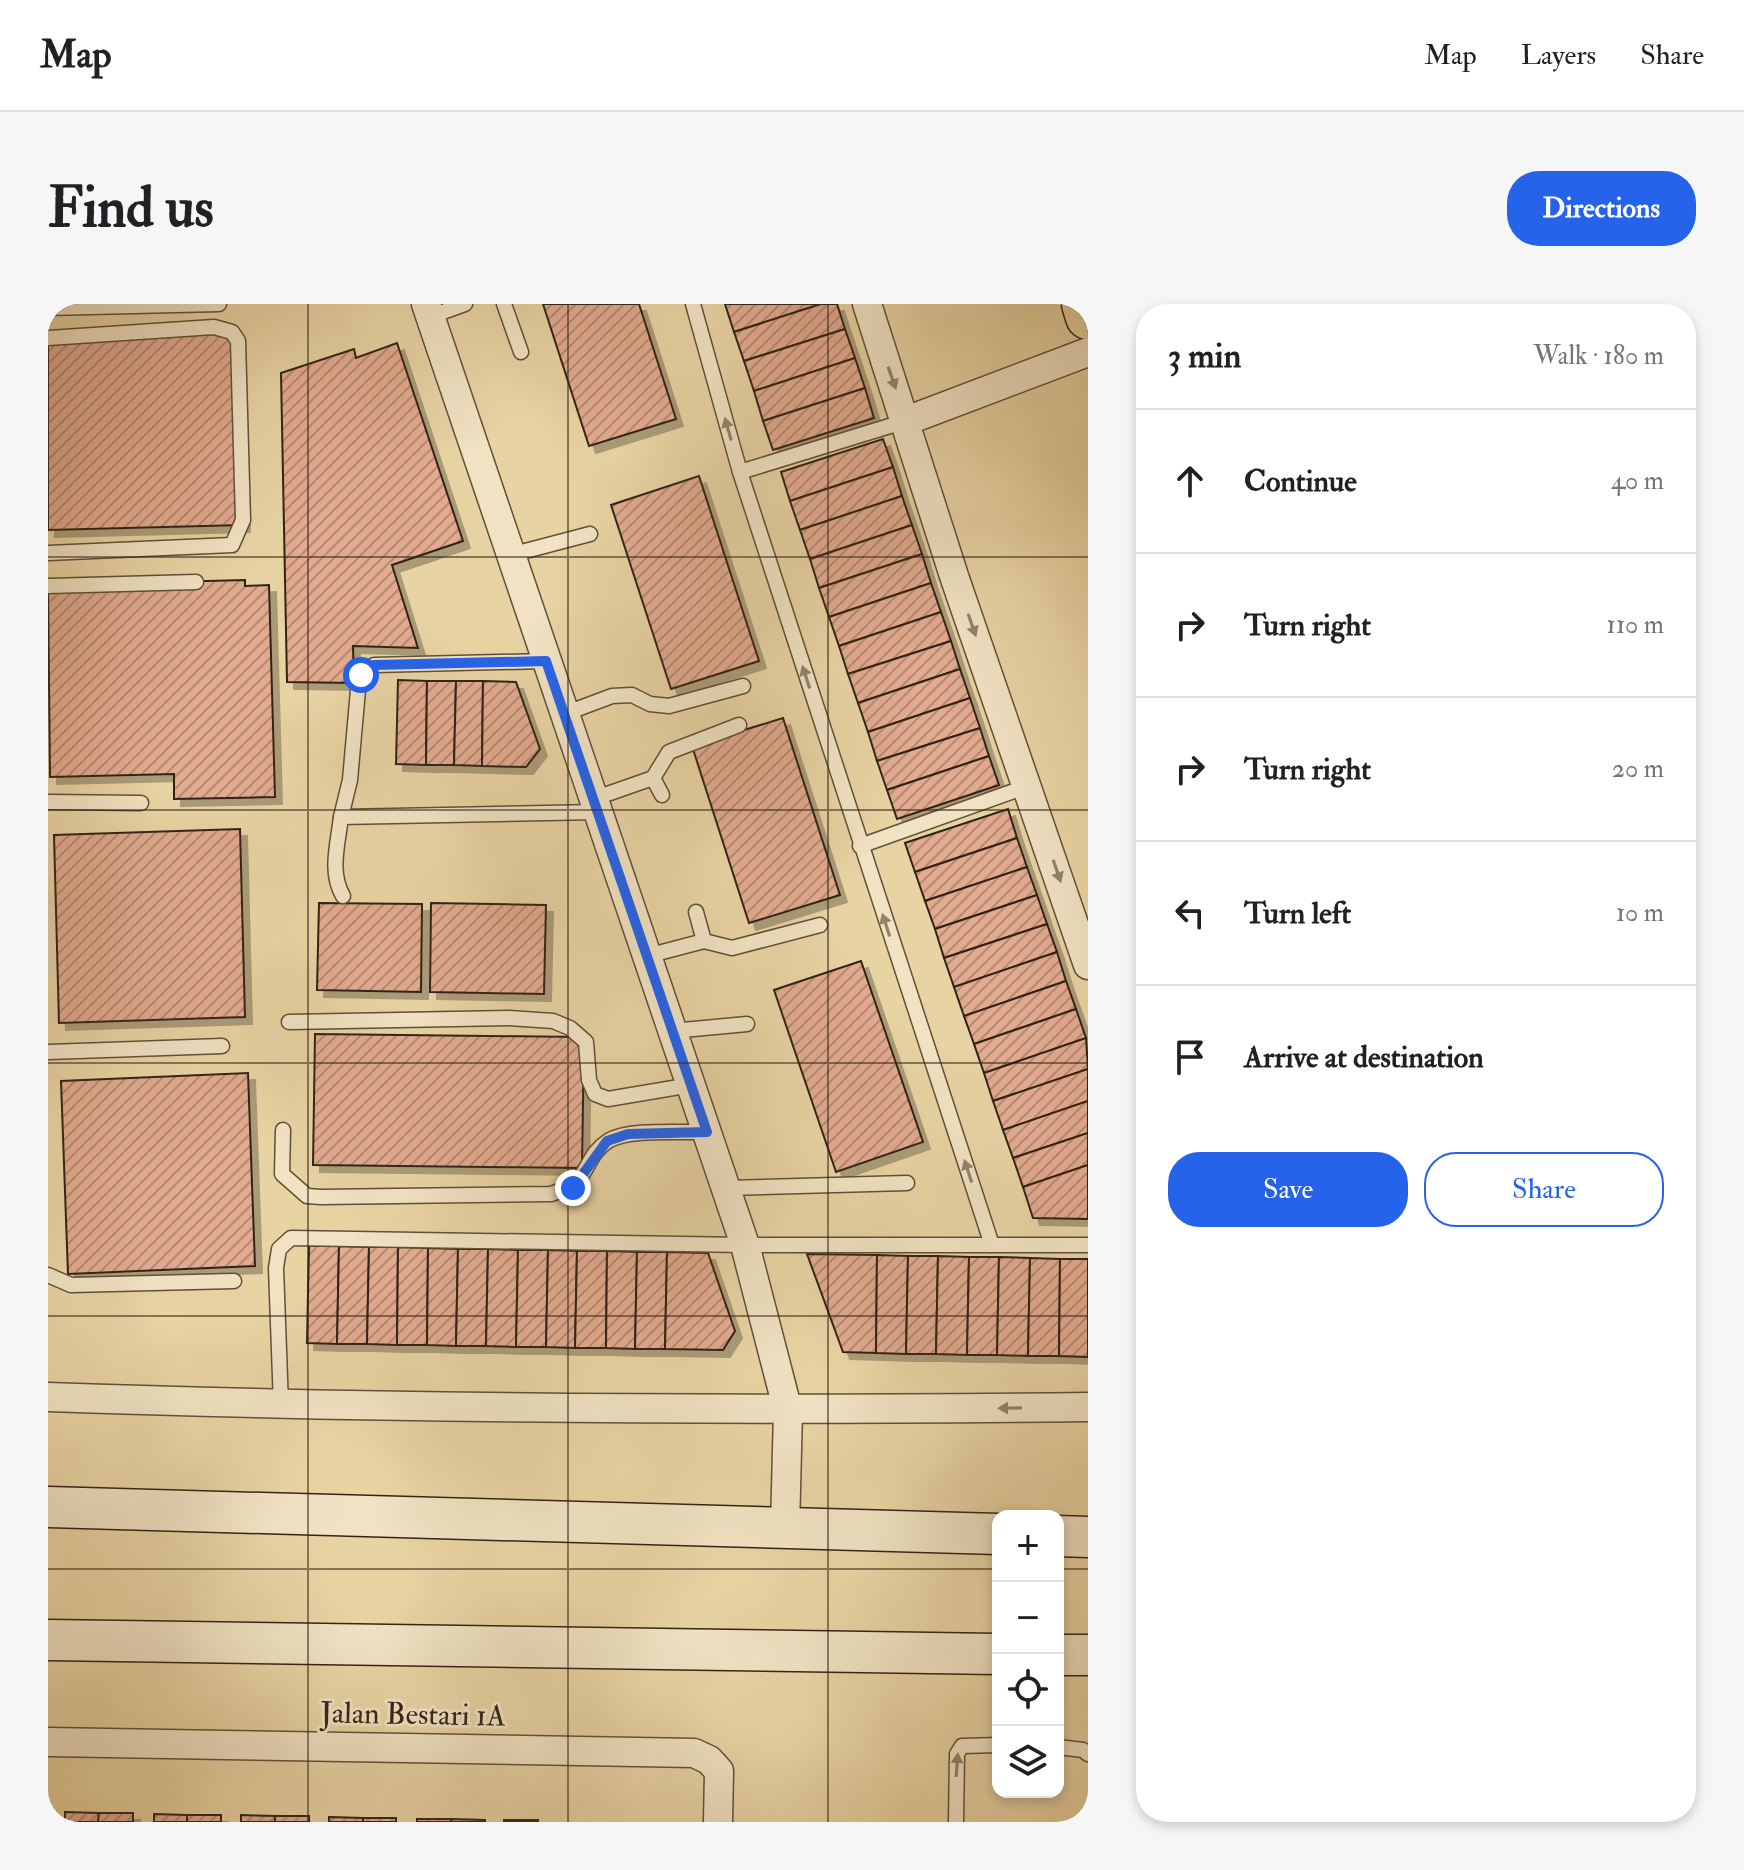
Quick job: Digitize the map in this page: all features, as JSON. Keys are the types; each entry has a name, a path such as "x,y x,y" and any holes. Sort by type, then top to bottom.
{"highway":[{"path":"1084,304 1088,317"}],"street":[{"path":"867,304 954,576 1088,965"},
{"path":"427,310 745,1245 788,1411 785,1528"},
{"path":"906,421 1088,352"},
{"path":"48,1397 281,1405 788,1411 1088,1407"},
{"path":"48,1507 992,1534"},
{"path":"1064,1536 1088,1537"},
{"path":"48,1640 992,1654"},
{"path":"1064,1655 1088,1655"},
{"name":"Jalan Bestari 1A","path":"48,1742 694,1753 709,1760 719,1771 718,1822"}],"lane":[{"path":"48,308 219,304"},
{"path":"427,310 465,304"},
{"path":"504,304 521,352"},
{"path":"693,304 740,472 992,1245"},
{"path":"48,338 214,327 232,332 238,341 243,520 232,545 48,553"},
{"path":"740,472 906,421"},
{"path":"510,555 590,534"},
{"path":"48,586 196,582"},
{"path":"343,896 336,884 335,862 350,780 361,675 374,665 546,661"},
{"path":"564,714 612,696 632,695 650,704 669,706 743,686"},
{"path":"341,817 595,805 653,778 669,752 688,741 739,725"},
{"path":"653,778 662,795"},
{"path":"860,846 1028,786"},
{"path":"48,802 141,803"},
{"path":"696,912 704,941"},
{"path":"647,956 704,941 732,948 820,925"},
{"path":"289,1022 509,1018 553,1021 570,1028 586,1042 589,1080 595,1094 608,1099 691,1085"},
{"path":"672,1031 747,1024"},
{"path":"48,1052 222,1046"},
{"path":"283,1130 282,1174 307,1196 321,1197 551,1194 573,1188 607,1141 628,1134 707,1132"},
{"path":"726,1188 907,1183"},
{"path":"281,1405 276,1268 279,1249 291,1238 745,1245 1088,1245"},
{"path":"48,1275 71,1285 234,1281"},
{"path":"956,1822 957,1754 962,1746 992,1745"},
{"path":"1064,1748 1083,1750 1088,1754"}],"building":[{"path":"543,304 639,304 676,419 589,446"},
{"path":"725,304 821,304 734,332"},
{"path":"821,304 837,304 845,329 744,361 734,332"},
{"path":"845,329 855,358 754,391 744,361"},
{"path":"238,331 243,525 48,530 48,336"},
{"path":"397,343 463,541 392,565 418,648 353,646 354,683 287,682 281,373 354,349 356,358"},
{"path":"855,358 865,388 763,421 754,391"},
{"path":"865,388 874,418 773,450 763,421"},
{"path":"883,439 893,467 790,501 781,472"},
{"path":"893,467 902,496 800,530 790,501"},
{"path":"699,476 759,661 671,689 611,505"},
{"path":"902,496 912,525 810,559 800,530"},
{"path":"912,525 922,554 819,588 810,559"},
{"path":"922,554 931,583 829,617 819,588"},
{"path":"245,580 245,586 269,585 275,797 174,799 174,774 50,777 48,585"},
{"path":"931,583 941,612 839,646 829,617"},
{"path":"941,612 951,641 848,674 839,646"},
{"path":"951,641 960,669 858,703 848,674"},
{"path":"960,669 970,698 868,732 858,703"},
{"path":"398,680 427,681 426,765 396,764"},
{"path":"427,681 456,681 454,765 426,765"},
{"path":"456,681 483,681 482,766 454,765"},
{"path":"483,681 516,682 540,749 526,767 482,766"},
{"path":"970,698 980,728 877,761 868,732"},
{"path":"783,718 840,895 749,923 692,746"},
{"path":"980,728 989,756 887,790 877,761"},
{"path":"989,756 999,785 897,819 887,790"},
{"path":"1008,809 1017,838 915,872 905,843"},
{"path":"240,829 245,1017 59,1023 54,835"},
{"path":"1017,838 1027,867 925,901 915,872"},
{"path":"1027,867 1037,895 935,929 925,901"},
{"path":"1037,895 1047,924 944,958 935,929"},
{"path":"319,903 422,904 421,992 317,990"},
{"path":"431,903 546,905 544,994 430,992"},
{"path":"1047,924 1057,952 954,987 944,958"},
{"path":"1057,952 1066,981 964,1016 954,987"},
{"path":"861,961 923,1142 836,1172 774,990"},
{"path":"1066,981 1076,1009 974,1044 964,1016"},
{"path":"1076,1009 1086,1038 984,1073 974,1044"},
{"path":"315,1034 584,1037 582,1168 313,1165"},
{"path":"1086,1038 1088,1069 993,1101 984,1073"},
{"path":"1088,1069 1088,1101 1003,1130 993,1101"},
{"path":"248,1073 255,1266 68,1274 61,1081"},
{"path":"1088,1101 1088,1133 1013,1158 1003,1130"},
{"path":"1088,1133 1088,1165 1023,1187 1013,1158"},
{"path":"1088,1165 1088,1219 1033,1218 1023,1187"},
{"path":"309,1246 339,1246 337,1344 307,1343"},
{"path":"339,1246 369,1247 367,1344 337,1344"},
{"path":"369,1247 398,1247 397,1345 367,1344"},
{"path":"398,1247 428,1248 427,1345 397,1345"},
{"path":"428,1248 458,1249 456,1346 427,1345"},
{"path":"458,1249 488,1249 486,1346 456,1346"},
{"path":"488,1249 518,1250 516,1347 486,1346"},
{"path":"518,1250 548,1250 546,1347 516,1347"},
{"path":"548,1250 577,1251 575,1348 546,1347"},
{"path":"577,1251 607,1251 606,1348 575,1348"},
{"path":"607,1251 637,1252 635,1349 606,1348"},
{"path":"637,1252 667,1252 665,1349 635,1349"},
{"path":"667,1252 708,1253 735,1331 723,1350 665,1349"},
{"path":"807,1254 877,1255 876,1353 843,1352"},
{"path":"877,1255 908,1256 906,1354 876,1353"},
{"path":"908,1256 938,1256 936,1354 906,1354"},
{"path":"938,1256 969,1257 967,1355 936,1354"},
{"path":"969,1257 999,1257 997,1355 967,1355"},
{"path":"999,1257 1030,1258 1028,1356 997,1355"},
{"path":"1030,1258 1060,1259 1059,1356 1028,1356"},
{"path":"1060,1259 1088,1259 1088,1357 1059,1356"},
{"path":"65,1812 99,1813 98,1822 65,1822"},
{"path":"99,1813 133,1813 133,1822 98,1822"},
{"path":"154,1814 187,1815 187,1822 154,1822"},
{"path":"187,1815 221,1815 221,1822 187,1822"},
{"path":"241,1815 275,1816 275,1822 241,1822"},
{"path":"275,1816 309,1816 309,1822 275,1822"},
{"path":"329,1817 363,1818 363,1822 329,1822"},
{"path":"363,1818 396,1818 396,1822 363,1822"},
{"path":"417,1819 451,1819 451,1822 417,1822"},
{"path":"451,1819 485,1820 485,1822 451,1822"},
{"path":"538,1820 538,1822 504,1822"}],"route":[{"path":"361,675 374,665 546,661 707,1132 628,1134 607,1141 573,1188"}]}
